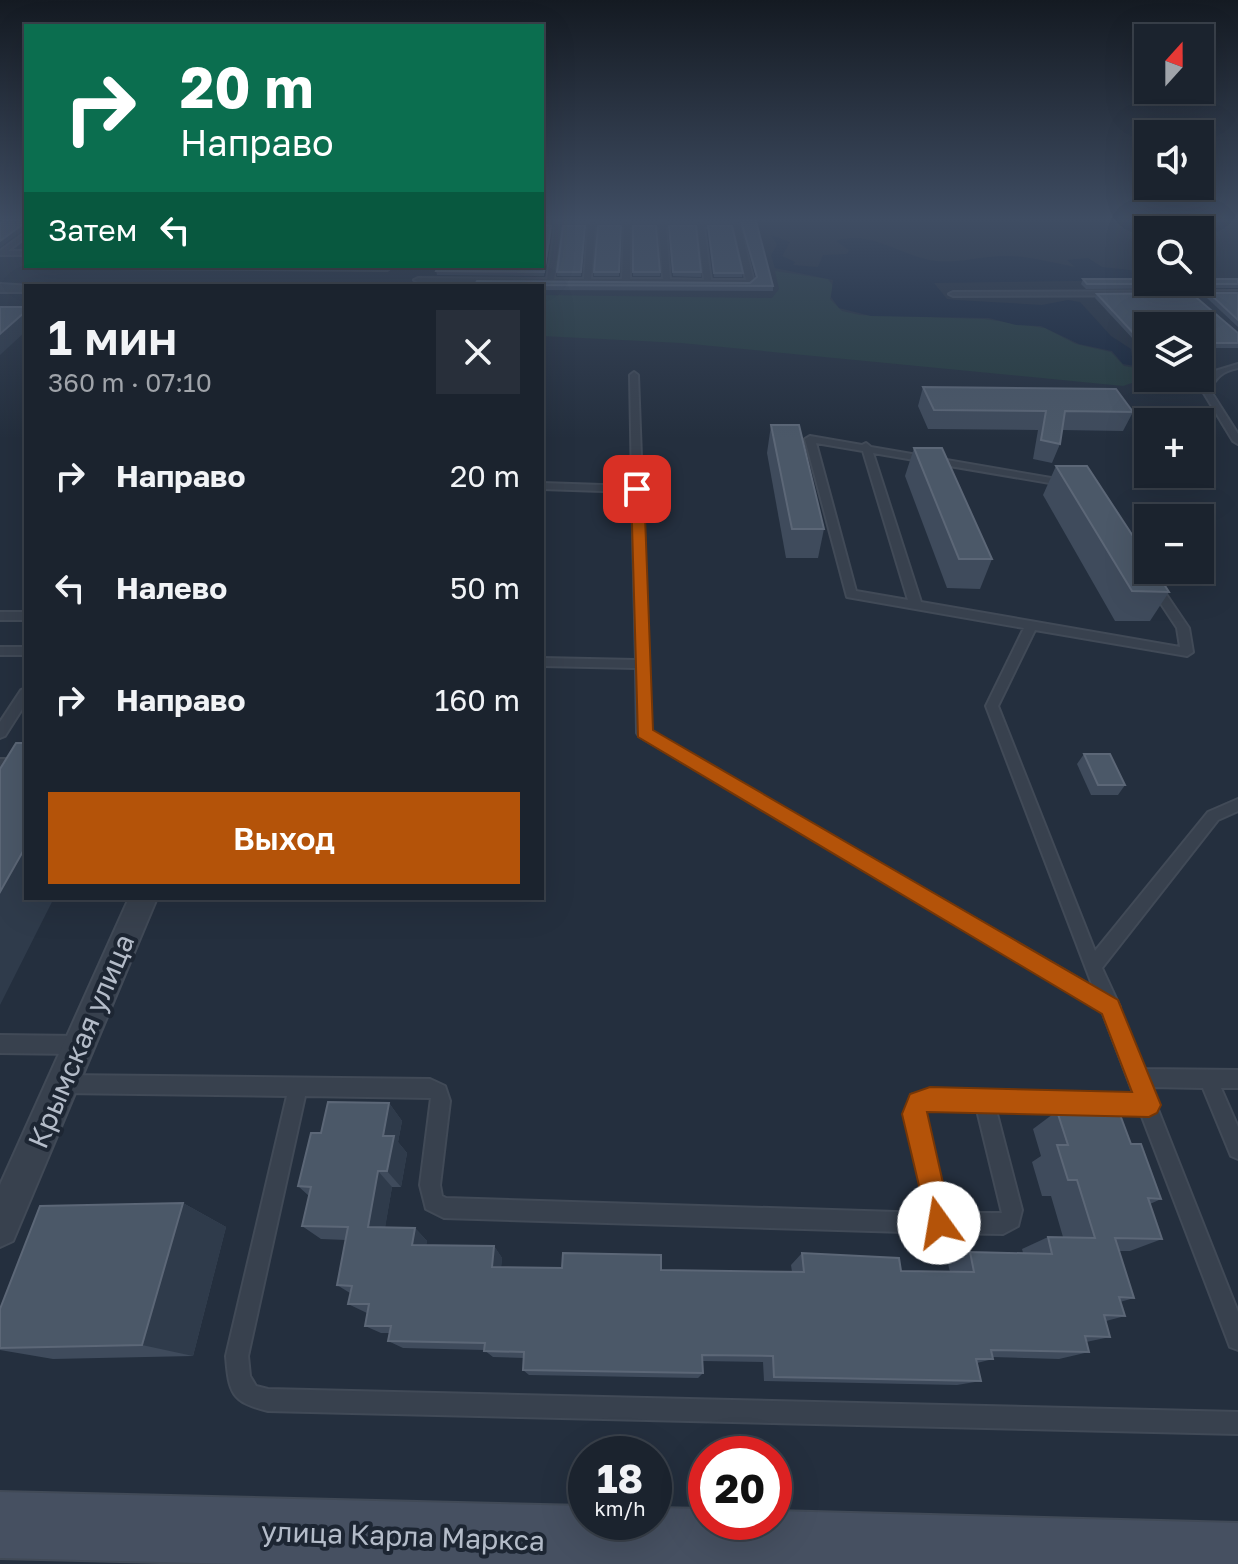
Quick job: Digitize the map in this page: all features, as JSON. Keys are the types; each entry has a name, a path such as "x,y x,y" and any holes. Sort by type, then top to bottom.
{"street":[{"name":"Крымская улица","path":"0,1228 142,900"},
{"name":"улица Карла Маркса","path":"0,1525 734,1554 1238,1556"}],"lane":[{"path":"1195,296 1202,302"},
{"path":"1238,366 1223,368 1212,376 1206,390 1238,441"},
{"path":"634,375 644,733 1111,1007"},
{"path":"810,439 866,446 1088,487 1183,628 1187,652 851,594 810,439"},
{"path":"866,446 916,606"},
{"path":"544,486 637,489"},
{"path":"0,616 24,616"},
{"path":"1031,626 992,706 1095,964 1238,1339"},
{"path":"0,651 24,651"},
{"path":"544,662 642,664"},
{"path":"0,733 24,696"},
{"path":"0,764 24,764"},
{"path":"1095,964 1213,816 1238,805"},
{"path":"0,1044 77,1045"},
{"path":"1139,1078 1238,1079"},
{"path":"1208,1079 1238,1149"},
{"path":"61,1084 430,1088 439,1092 441,1101 430,1185 433,1202 444,1208 1003,1224 1011,1219 1012,1210 984,1101"},
{"path":"298,1087 237,1356 239,1379 249,1395 268,1400 472,1406 1238,1423"},
{"path":"939,1223 914,1114 918,1102 930,1099 1149,1105"}],"green space":[{"path":"775,294 831,294 830,299 842,311 860,315 985,319 1045,328 1076,344 1111,352 1124,366 1134,368 1134,382 1123,386 681,343 544,336 544,295 772,298"}],"water":[{"path":"831,294 943,294 947,299 1042,305 1068,300 1080,302 1111,336 1131,349 1134,366 1123,364 1112,351 1079,344 1041,326 1016,325 989,318 871,316 839,308"}],"building":[{"path":"1097,294 1195,296 1213,312 1134,312 1134,334"},
{"path":"1238,294 1238,320 1212,296"},
{"path":"0,307 24,307 24,313 0,334"},
{"path":"1214,313 1238,333 1238,343 1214,343"},
{"path":"923,387 1116,389 1133,412 1065,411 1060,444 1041,440 1046,411 934,410"},
{"path":"771,425 799,425 824,529 792,529"},
{"path":"914,448 942,448 992,559 959,559"},
{"path":"1056,466 1087,466 1134,538 1134,584 1164,584 1169,592 1132,591"},
{"path":"16,743 24,743 24,850 0,892 0,769"},
{"path":"1084,754 1110,754 1125,785 1098,785"},
{"path":"328,1102 389,1103 383,1136 394,1136 387,1171 378,1171 368,1227 415,1228 412,1245 494,1246 492,1267 562,1268 563,1253 661,1255 661,1270 804,1272 802,1253 899,1258 901,1271 974,1272 970,1252 1052,1254 1048,1237 1095,1238 1077,1180 1068,1180 1057,1145 1068,1145 1057,1111 1119,1112 1131,1144 1141,1144 1161,1199 1148,1198 1162,1239 1115,1238 1134,1298 1119,1297 1125,1316 1104,1315 1110,1337 1085,1336 1089,1352 991,1350 993,1359 976,1359 981,1381 774,1377 773,1356 702,1355 703,1373 523,1370 524,1352 484,1351 485,1343 388,1341 391,1326 365,1326 369,1304 348,1304 352,1286 337,1285 348,1227 302,1226 311,1187 298,1186 311,1133 321,1133"},
{"path":"183,1203 142,1345 0,1348 0,1309 40,1206"}],"route":[{"path":"637,489 644,733 1111,1007 1149,1105 930,1099 918,1102 914,1114 939,1223"}]}
